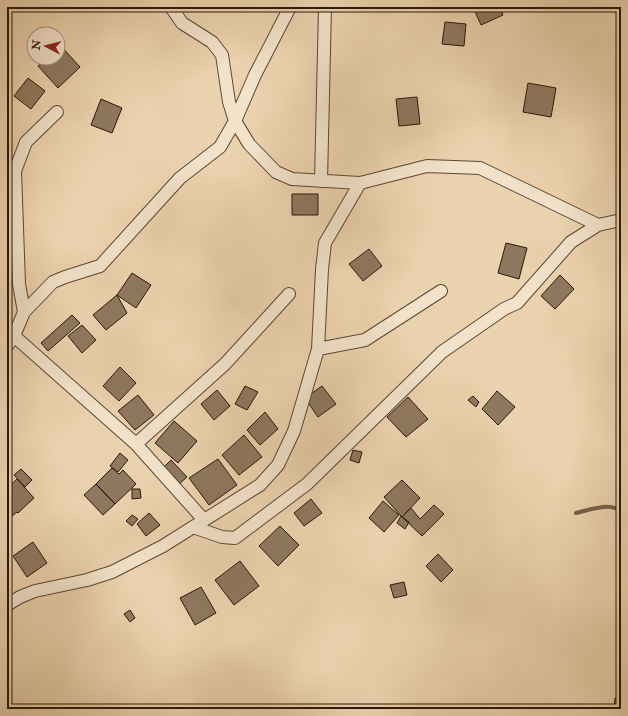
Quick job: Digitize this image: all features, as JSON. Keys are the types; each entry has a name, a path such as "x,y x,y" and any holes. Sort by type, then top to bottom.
{"street":[{"path":"171,7 182,23 212,42 222,55 229,102 235,121 249,144 276,172 292,179 360,183 427,166 480,168 598,225"},
{"path":"7,346 14,336 24,312 53,282 100,266 180,178 220,147 235,121 255,75 290,7"},
{"path":"321,181 325,7"},
{"path":"24,312 19,284 15,171 26,142 57,112"},
{"path":"7,605 20,597 35,591 87,580 112,572 163,546 260,485 278,465 294,431 318,349 322,269 325,243 360,183"},
{"path":"193,527 222,537 236,538 307,484 442,352 504,309 516,303 570,242 598,225 621,220"},
{"path":"318,349 365,340 441,292"},
{"path":"136,444 225,364 289,294"},
{"path":"14,336 136,444 204,520"}],"building":[{"path":"473,7 500,7 503,15 481,25"},
{"path":"445,22 466,24 464,46 442,44"},
{"path":"66,52 80,67 58,88 38,66 66,66"},
{"path":"28,78 45,91 31,109 14,96"},
{"path":"528,83 556,88 551,117 523,112"},
{"path":"417,97 420,124 399,126 396,99"},
{"path":"101,99 122,108 112,133 91,125"},
{"path":"292,194 318,194 318,215 292,215"},
{"path":"506,243 527,248 519,279 498,273"},
{"path":"369,249 382,266 363,281 349,264"},
{"path":"132,273 151,285 136,308 117,295"},
{"path":"560,275 574,289 555,309 541,296"},
{"path":"117,295 127,313 106,330 93,315"},
{"path":"72,315 80,323 48,351 41,343"},
{"path":"82,325 96,340 82,353 68,336"},
{"path":"120,367 136,383 119,401 103,386"},
{"path":"245,386 258,392 247,410 235,404"},
{"path":"322,386 336,404 318,417 305,398"},
{"path":"217,390 230,406 214,420 201,404"},
{"path":"497,391 515,407 498,425 482,409"},
{"path":"138,395 154,415 135,430 118,411"},
{"path":"473,396 479,402 476,407 468,400"},
{"path":"408,397 428,419 406,437 387,417"},
{"path":"265,412 278,429 260,445 247,430"},
{"path":"174,421 197,441 178,463 155,443"},
{"path":"244,435 262,457 239,475 222,455"},
{"path":"353,450 362,452 359,463 350,460"},
{"path":"120,453 128,460 118,472 110,466"},
{"path":"218,459 237,485 209,505 189,478"},
{"path":"171,460 187,477 178,485 162,469"},
{"path":"112,468 119,474 123,470 136,484 115,504 96,484"},
{"path":"21,469 32,480 25,487 14,475"},
{"path":"17,479 34,498 18,513 17,512 12,516 7,511 7,488"},
{"path":"402,480 420,498 402,517 384,497"},
{"path":"96,484 115,504 103,515 84,495"},
{"path":"132,489 140,489 141,498 132,499"},
{"path":"311,499 322,513 304,526 294,513"},
{"path":"383,501 399,515 384,532 369,518"},
{"path":"434,505 444,514 422,536 402,517 411,508 420,519"},
{"path":"149,513 160,525 146,536 137,524"},
{"path":"132,515 138,519 132,526 126,521"},
{"path":"401,516 409,522 405,529 397,523"},
{"path":"280,526 299,545 278,566 259,546"},
{"path":"33,542 47,563 27,577 13,556"},
{"path":"438,554 453,570 441,582 426,566"},
{"path":"240,561 259,586 234,605 215,580"},
{"path":"404,582 407,595 394,598 390,585"},
{"path":"201,587 216,613 195,625 180,598"},
{"path":"130,610 135,618 130,622 124,614"},
{"path":"615,698 621,698 621,709 614,709"}],"waterway":[{"path":"576,513 605,507 616,508 621,511"}]}
